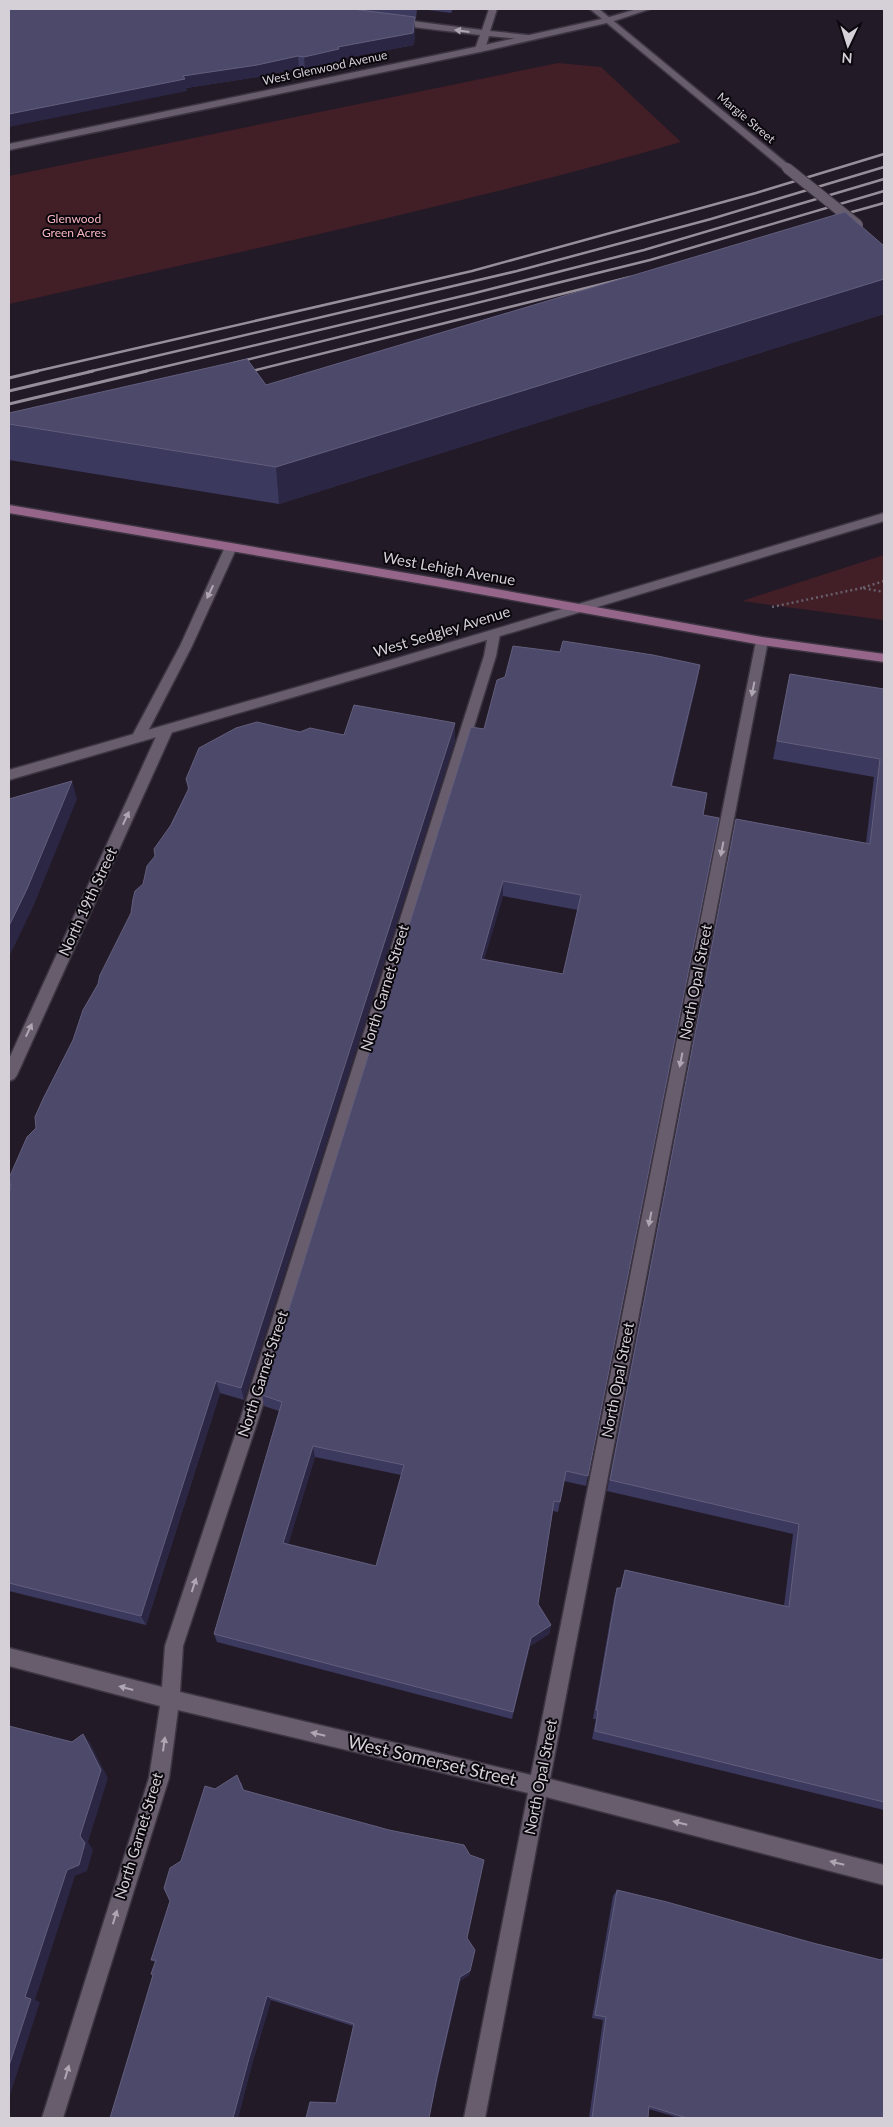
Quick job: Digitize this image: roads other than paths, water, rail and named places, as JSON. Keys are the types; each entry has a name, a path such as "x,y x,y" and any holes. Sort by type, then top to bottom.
{"main road":[{"name":"West Lehigh Avenue","path":"9,510 762,641 884,658"}],"street":[{"path":"480,49 493,9"},
{"name":"Margie Street","path":"594,9 865,230"},
{"name":"West Glenwood Avenue","path":"9,147 480,49 608,20 646,9"},
{"path":"386,20 484,34 528,38"},
{"name":"West Sedgley Avenue","path":"9,775 494,634 884,517"},
{"path":"138,738 186,646 231,548"},
{"name":"North Garnet Street","path":"52,2118 159,1778 170,1699 174,1646 265,1370 484,675 494,634"},
{"name":"North Opal Street","path":"474,2118 762,641"},
{"name":"North 19th Street","path":"9,1075 166,730"},
{"name":"West Somerset Street","path":"9,1657 170,1699 539,1786 884,1875"}],"railway":[{"path":"33,372 472,271 756,193 884,154"},
{"path":"88,372 517,271 711,219 884,167"},
{"path":"142,372 475,293 644,250 884,179"},
{"path":"234,363 650,260 884,191"},
{"path":"834,217 884,203"},
{"path":"248,372 630,277"},
{"path":"9,378 38,371"},
{"path":"9,391 93,371"},
{"path":"9,404 147,371"},
{"path":"242,374 253,371"}],"park label":[{"name":"Glenwood Green Acres","path":"74,226"}]}
